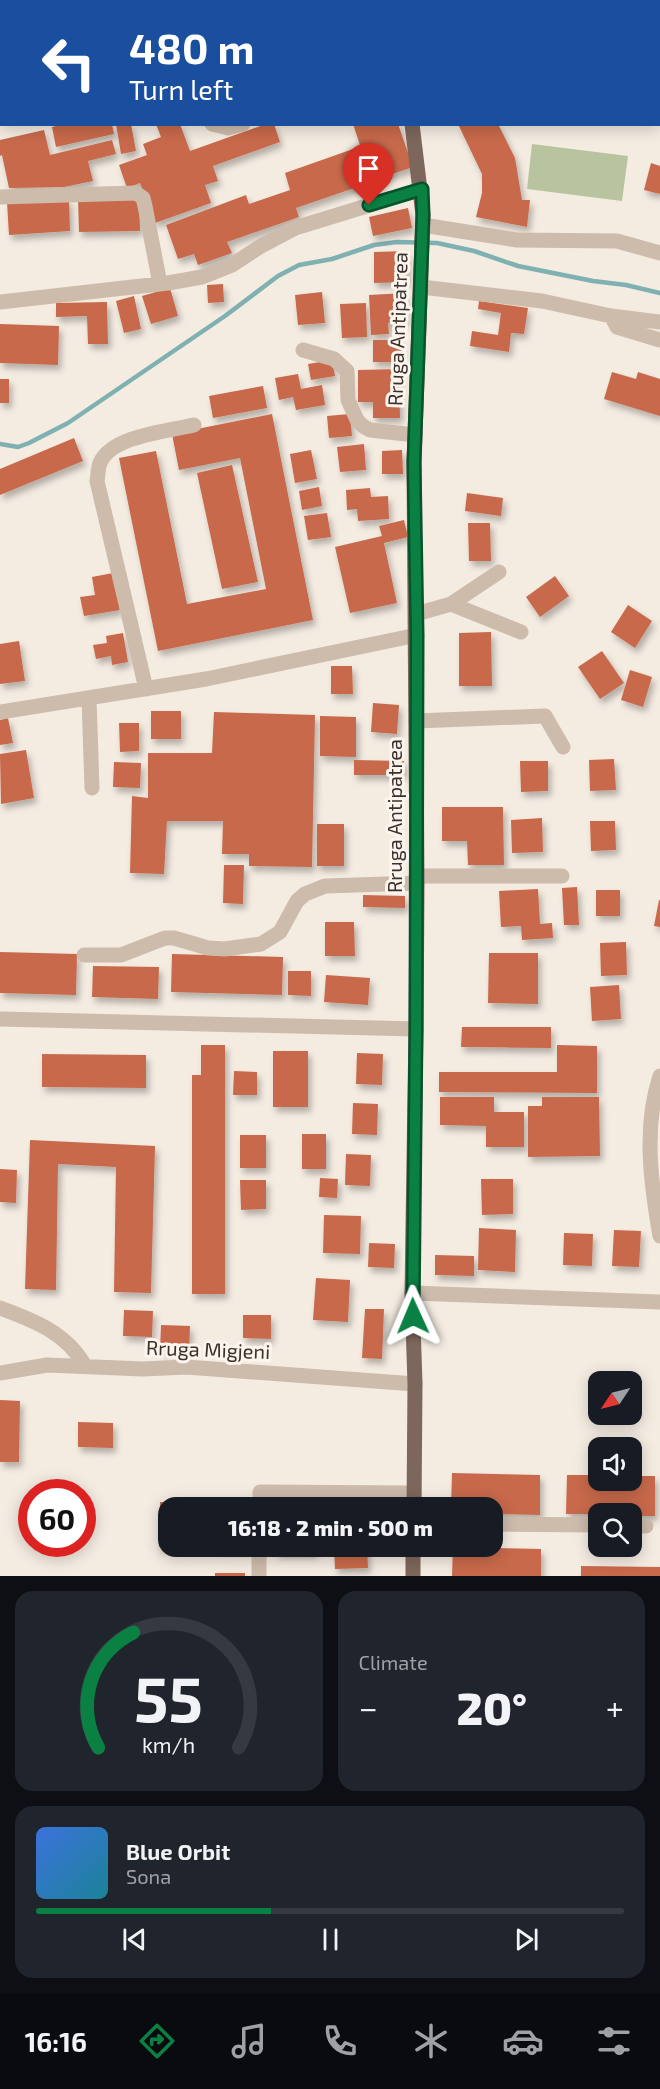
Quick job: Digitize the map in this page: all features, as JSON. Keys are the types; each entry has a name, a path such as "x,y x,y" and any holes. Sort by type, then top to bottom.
{"main road":[{"name":"Rruga Antipatrea","path":"412,126 422,189 423,230 415,435 417,721 412,1293 415,1384 414,1497"},
{"path":"413,1557 413,1576"}],"street":[{"path":"220,126 228,128 236,126"},
{"path":"0,302 202,277 232,265 295,228 422,189"},
{"path":"0,197 136,193 143,198 160,284"},
{"path":"423,230 517,240 617,241 660,253"},
{"path":"421,287 542,301 611,316 660,322"},
{"path":"611,316 617,327 660,340"},
{"path":"303,350 334,359 347,371 348,400 357,420 363,426 370,430 415,435"},
{"path":"146,688 97,482 99,463 110,449 125,441 194,425"},
{"path":"416,614 451,604 499,572"},
{"path":"451,604 521,632"},
{"path":"0,712 206,679 417,635"},
{"path":"89,698 92,788"},
{"path":"417,721 545,716 563,747"},
{"path":"84,955 121,955 165,938 174,938 208,948 225,949 261,944 280,932 297,901 305,894 325,886 416,880 562,876"},
{"path":"0,1019 416,1029"},
{"path":"660,1076 654,1093 650,1130 654,1205 660,1236"},
{"path":"412,1293 660,1302"},
{"path":"0,1308 59,1335 79,1354 85,1366"},
{"name":"Rruga Migjeni","path":"0,1373 47,1365 143,1369 201,1367 415,1384"},
{"path":"260,1497 260,1492 356,1497"},
{"path":"503,1524 588,1526"},
{"path":"259,1557 259,1576"}],"green space":[{"path":"532,144 628,156 622,201 527,189"}],"building":[{"path":"112,126 114,134 56,147 52,127"},
{"path":"116,126 131,126 136,151 121,154"},
{"path":"157,126 181,126 190,151 260,126 275,126 280,142 213,166 218,181 205,185 211,203 155,223 140,183 127,188 119,165 147,155 143,144 161,137"},
{"path":"354,126 399,126 413,167 372,181"},
{"path":"459,126 499,126 515,158 522,200 530,200 527,227 476,217 482,193 482,174"},
{"path":"44,130 50,155 112,140 116,154 88,161 93,181 64,187 9,188 2,155 0,156 0,140"},
{"path":"353,149 366,184 296,208 299,217 227,242 232,253 198,265 194,254 178,259 166,225 246,195 249,204 290,190 285,173"},
{"path":"651,163 660,166 660,194 644,190"},
{"path":"139,198 140,231 79,232 78,199"},
{"path":"69,199 70,231 9,235 7,202"},
{"path":"408,208 412,228 373,236 369,217"},
{"path":"407,251 408,282 374,283 374,252"},
{"path":"223,284 224,302 208,303 207,285"},
{"path":"170,288 178,316 151,324 142,296"},
{"path":"322,292 325,323 298,325 295,295"},
{"path":"405,293 406,322 388,323 389,334 371,335 369,295"},
{"path":"134,296 141,329 124,333 116,301"},
{"path":"479,301 528,308 524,334 511,333 509,352 470,346 472,331 498,335 501,313 478,309"},
{"path":"107,302 108,344 88,344 87,316 56,317 56,303"},
{"path":"366,303 367,337 342,338 340,304"},
{"path":"0,324 59,326 58,365 0,363"},
{"path":"373,340 401,340 401,362 373,362"},
{"path":"332,360 335,376 311,380 308,364"},
{"path":"399,369 400,418 373,418 373,402 358,402 358,370"},
{"path":"612,372 636,379 638,372 660,379 660,416 604,399"},
{"path":"298,374 301,389 322,385 325,405 296,410 293,397 279,400 275,378"},
{"path":"0,379 9,379 9,403 0,403"},
{"path":"263,386 267,408 213,418 209,396"},
{"path":"272,414 313,620 158,651 119,458 156,451 187,604 266,589 240,458 179,470 172,434"},
{"path":"350,414 352,436 329,438 327,416"},
{"path":"74,438 83,461 0,495 0,469"},
{"path":"364,444 366,470 340,472 337,447"},
{"path":"311,450 317,479 295,483 290,454"},
{"path":"402,450 403,474 382,474 382,451"},
{"path":"232,465 258,582 222,589 197,473"},
{"path":"319,487 322,506 302,510 299,491"},
{"path":"370,488 371,497 388,496 389,519 358,521 357,509 347,510 346,490"},
{"path":"467,493 503,498 501,516 465,511"},
{"path":"327,513 331,537 308,540 304,516"},
{"path":"404,520 408,537 384,543 397,603 350,613 335,547 382,536 379,526"},
{"path":"468,523 490,523 491,561 469,561"},
{"path":"113,573 120,610 84,616 80,597 95,595 92,577"},
{"path":"555,576 569,596 540,617 526,597"},
{"path":"628,605 652,621 635,648 611,632"},
{"path":"491,632 492,686 459,686 459,633"},
{"path":"123,633 128,662 112,665 111,656 96,659 93,645 107,643 106,636"},
{"path":"19,641 25,681 0,684 0,644"},
{"path":"602,651 624,683 600,699 578,667"},
{"path":"331,666 352,666 353,694 331,694"},
{"path":"630,670 652,677 643,707 621,700"},
{"path":"373,703 399,705 397,734 371,732"},
{"path":"151,711 181,711 181,739 151,739"},
{"path":"214,712 315,715 312,867 249,866 249,854 222,854 223,821 167,821 164,874 130,873 132,796 148,798 148,753 212,753"},
{"path":"320,716 356,717 356,757 320,756"},
{"path":"8,718 13,743 0,745 0,720"},
{"path":"119,723 139,723 139,751 120,752"},
{"path":"26,750 34,798 1,804 0,754"},
{"path":"614,759 616,790 590,791 589,760"},
{"path":"354,760 404,761 404,775 354,775"},
{"path":"520,761 548,761 548,791 521,792"},
{"path":"114,762 141,763 140,788 113,787"},
{"path":"442,807 503,807 504,865 468,865 467,841 442,841"},
{"path":"542,818 543,852 512,853 511,820"},
{"path":"590,821 615,821 616,850 591,851"},
{"path":"317,824 344,824 344,866 317,866"},
{"path":"224,865 244,865 243,904 223,903"},
{"path":"577,887 579,925 564,925 562,888"},
{"path":"538,889 540,924 552,923 553,938 522,940 521,926 501,927 499,891"},
{"path":"596,890 620,890 620,916 596,916"},
{"path":"363,895 405,896 405,908 363,907"},
{"path":"660,900 660,927 654,926"},
{"path":"325,922 354,922 355,956 325,956"},
{"path":"626,942 627,975 601,976 600,943"},
{"path":"0,952 77,954 76,995 0,993"},
{"path":"489,953 538,953 538,1004 488,1003"},
{"path":"172,954 283,957 282,995 171,992"},
{"path":"93,966 159,967 158,999 92,997"},
{"path":"288,971 311,971 311,996 288,995"},
{"path":"326,975 370,978 368,1005 324,1002"},
{"path":"619,985 621,1019 592,1021 590,987"},
{"path":"462,1027 551,1027 551,1048 461,1047"},
{"path":"201,1045 225,1045 225,1294 192,1294 192,1075 201,1075"},
{"path":"557,1045 597,1046 597,1093 439,1092 439,1072 557,1072"},
{"path":"273,1051 308,1051 308,1107 273,1107"},
{"path":"357,1053 383,1054 382,1085 356,1084"},
{"path":"42,1054 146,1055 146,1088 42,1087"},
{"path":"234,1071 257,1072 257,1095 233,1095"},
{"path":"440,1097 494,1097 494,1112 524,1112 524,1147 486,1147 486,1126 440,1125"},
{"path":"542,1097 599,1097 600,1156 528,1157 528,1106 542,1106"},
{"path":"353,1103 378,1104 377,1135 352,1134"},
{"path":"302,1134 326,1134 326,1169 302,1169"},
{"path":"240,1135 266,1135 266,1168 240,1168"},
{"path":"30,1140 155,1146 151,1293 114,1292 116,1167 58,1164 56,1290 25,1289"},
{"path":"346,1154 371,1155 370,1186 345,1185"},
{"path":"0,1169 17,1170 16,1203 0,1202"},
{"path":"320,1178 338,1179 337,1198 319,1197"},
{"path":"481,1179 513,1179 513,1214 482,1215"},
{"path":"240,1180 266,1180 266,1209 241,1210"},
{"path":"324,1215 361,1216 360,1254 323,1253"},
{"path":"479,1228 516,1230 515,1272 478,1270"},
{"path":"614,1230 641,1231 639,1267 612,1266"},
{"path":"564,1233 593,1234 592,1266 563,1265"},
{"path":"369,1243 395,1244 394,1268 368,1267"},
{"path":"435,1255 474,1256 474,1276 435,1275"},
{"path":"316,1278 350,1280 348,1322 313,1320"},
{"path":"365,1309 384,1309 382,1359 362,1358"},
{"path":"124,1310 153,1311 152,1337 123,1336"},
{"path":"243,1315 271,1315 271,1339 243,1338"},
{"path":"161,1325 190,1326 189,1352 160,1351"},
{"path":"0,1400 20,1401 19,1462 0,1462"},
{"path":"78,1422 113,1423 113,1448 78,1447"},
{"path":"452,1473 540,1475 540,1515 503,1514 503,1497 451,1497"},
{"path":"567,1475 588,1475 588,1491 642,1491 642,1476 655,1476 655,1516 642,1516 642,1503 588,1503 588,1514 566,1514"},
{"path":"503,1548 541,1549 541,1576 452,1576 453,1557 503,1557"},
{"path":"334,1557 368,1557 368,1568 335,1569"},
{"path":"581,1566 660,1567 660,1576 581,1576"},
{"path":"215,1573 245,1573 245,1576 215,1576"}],"waterway":[{"path":"0,444 18,447 68,423 225,316 278,276 299,265 332,259 374,245 397,242 437,243 474,251 518,266 660,293"}],"route":[{"path":"369,205 422,189 414,462 417,635 413,1316"}]}
